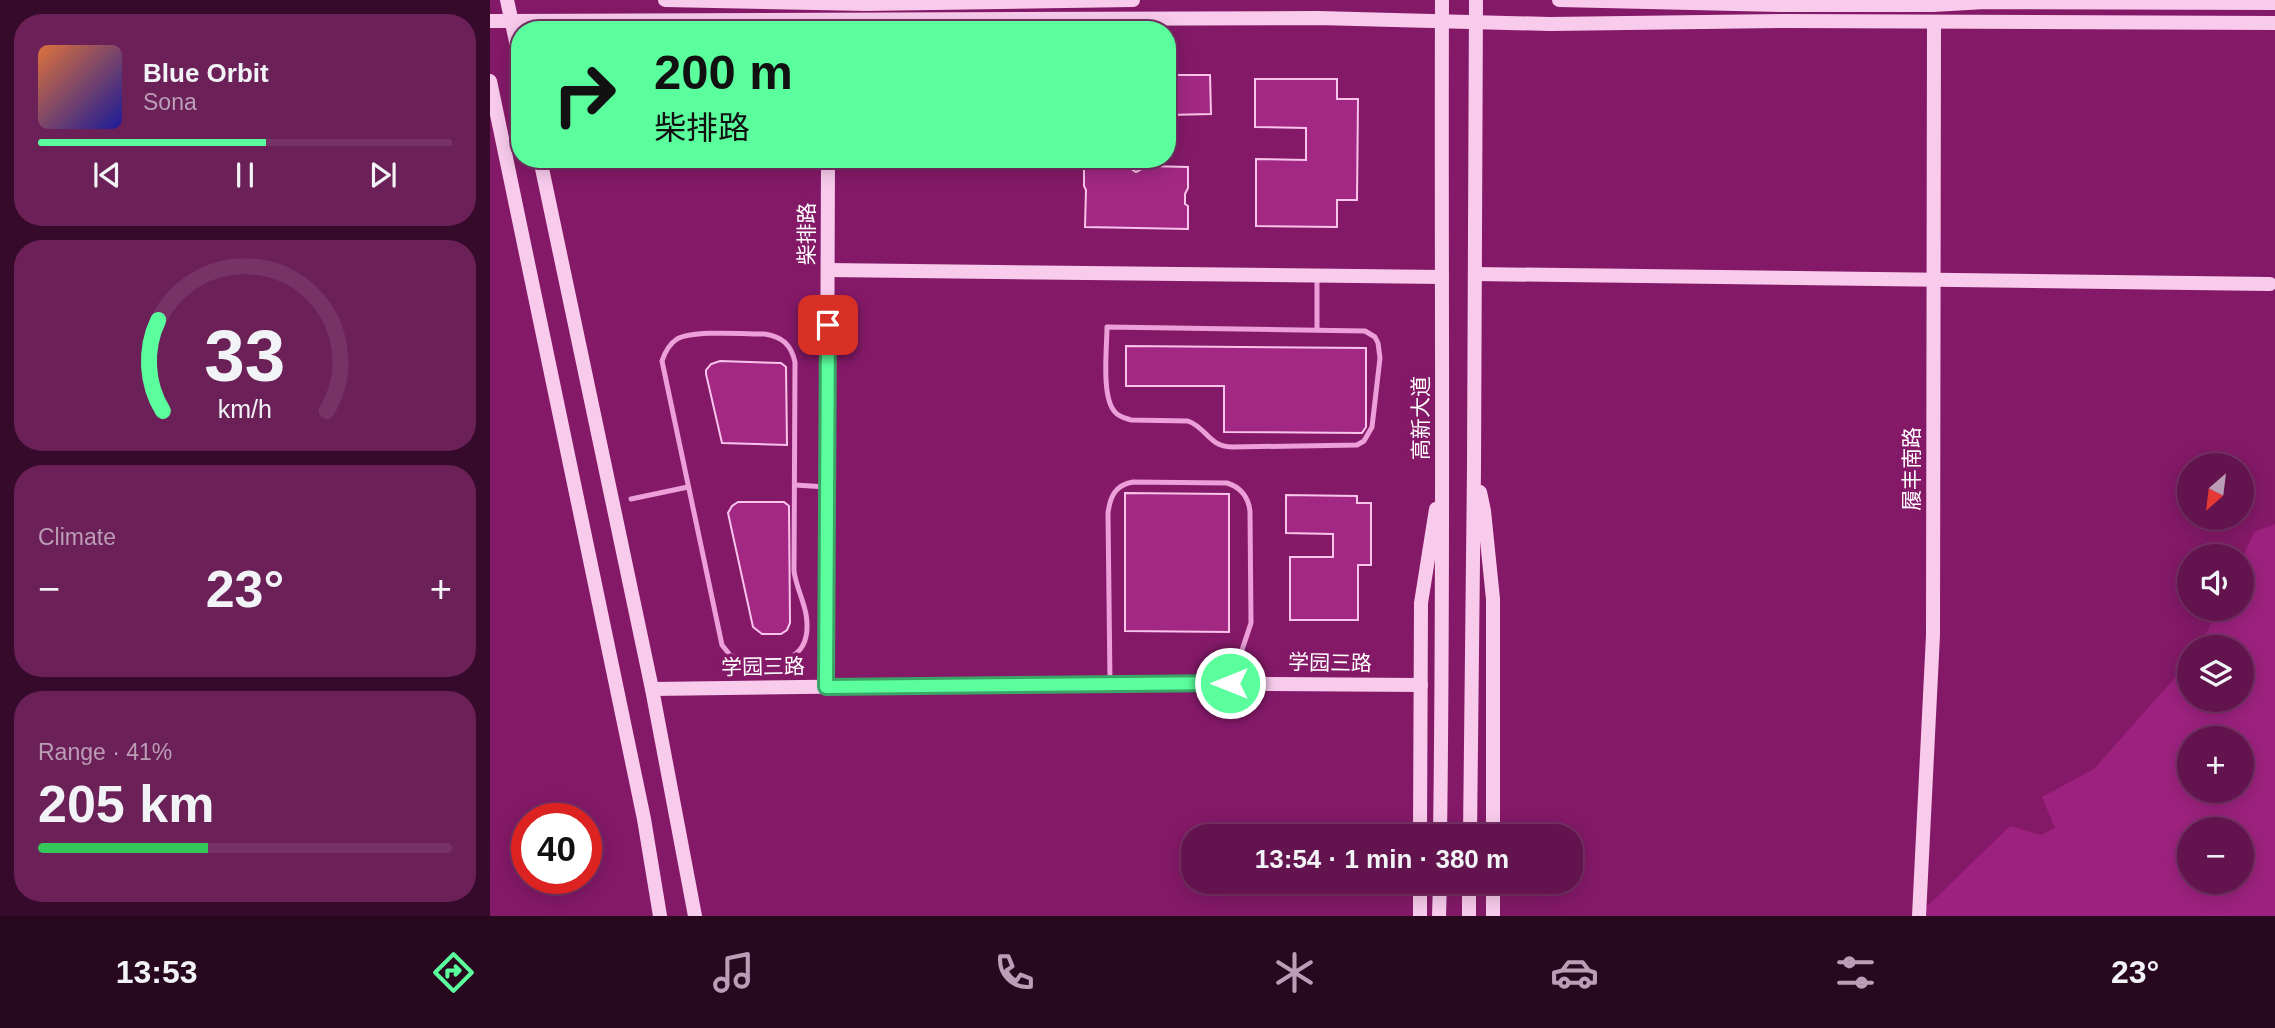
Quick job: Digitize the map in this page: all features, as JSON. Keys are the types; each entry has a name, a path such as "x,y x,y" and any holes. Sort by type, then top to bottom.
{"main road":[{"path":"490,21 512,21 507,0"},
{"path":"665,0 1133,0"},
{"name":"高新大道","path":"1440,824 1444,592 1441,470 1442,0"},
{"path":"1470,824 1476,0"},
{"path":"1559,0 1780,5 2087,1 2275,3"},
{"path":"1108,21 1318,18 1550,24 1786,20 2275,23"},
{"name":"履丰南路","path":"1919,916 1933,635 1934,22"},
{"path":"490,81 645,819 660,916"},
{"path":"542,168 652,689 695,916"},
{"name":"柴排路","path":"826,687 828,168"},
{"path":"828,271 1442,277"},
{"path":"1475,274 2270,285"},
{"path":"1474,468 1484,511 1493,598 1493,824"},
{"path":"1420,824 1421,603 1441,470"},
{"name":"学园三路","path":"652,689 1110,683 1421,685"},
{"path":"1419,916 1420,894"},
{"path":"1439,916 1440,894"},
{"path":"1469,894 1469,916"},
{"path":"1493,894 1493,916"}],"lane":[{"path":"1317,276 1317,330"},
{"path":"1107,327 1317,330 1365,331 1375,337 1378,343 1380,358 1372,427 1364,442 1357,445 1224,447 1216,445 1201,428 1188,421 1131,420 1122,417 1115,412 1108,397 1107,327"},
{"path":"695,334 765,334 783,340 790,348 795,370 795,485 794,571 806,617 804,643 795,656 783,661 737,659 722,645 662,361 674,341 695,334"},
{"path":"1110,683 1108,513 1112,496 1116,489 1128,483 1219,482 1238,488 1247,499 1250,512 1251,623 1230,683"},
{"path":"795,485 827,487"},
{"path":"631,499 688,487"}],"shaded area":[{"path":"2275,524 2275,916 1915,916 2010,826 2041,835 2055,828 2042,797 2094,769 2177,674 2177,712 2254,712 2254,635 2204,635 2212,621 2254,621 2254,544 2249,544 2254,532"}],"building":[{"path":"1176,75 1210,75 1211,114 1176,115"},
{"path":"1255,79 1337,79 1337,99 1358,99 1357,200 1337,200 1337,227 1256,226 1256,159 1306,160 1306,128 1255,127"},
{"path":"1188,167 1185,204 1188,206 1188,229 1085,227 1084,168 1130,168 1136,172 1143,168"},
{"path":"1126,346 1366,348 1366,427 1362,433 1224,432 1224,386 1126,386"},
{"path":"720,361 781,363 786,367 787,445 722,443 706,374 711,364"},
{"path":"1125,493 1229,494 1229,632 1125,631"},
{"path":"1286,495 1357,496 1357,503 1371,503 1371,565 1358,565 1358,620 1290,620 1290,557 1333,557 1333,534 1286,533"},
{"path":"738,502 784,502 789,506 790,623 787,630 781,634 762,634 753,627 728,513"}],"route":[{"path":"828,325 826,687 1230,683"}]}
